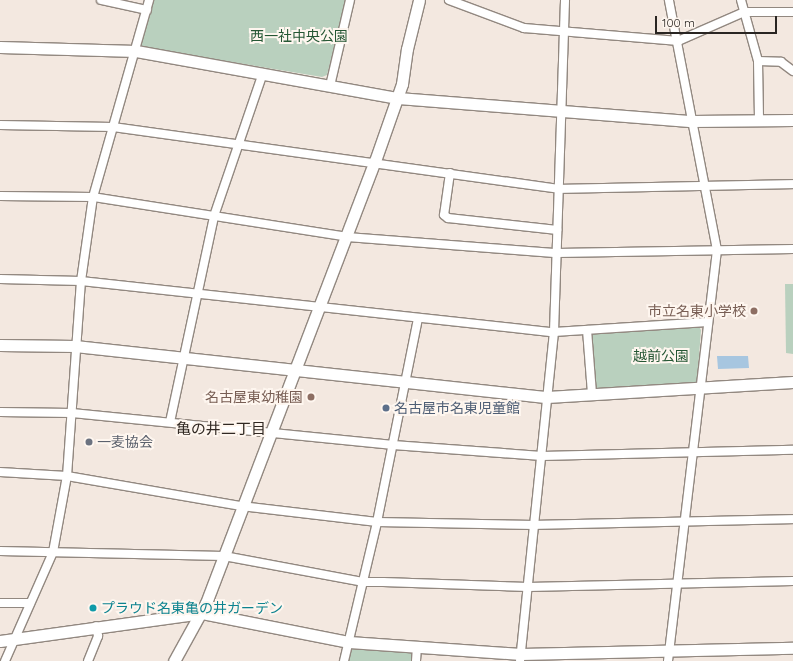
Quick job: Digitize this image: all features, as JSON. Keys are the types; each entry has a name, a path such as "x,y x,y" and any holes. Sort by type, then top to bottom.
{"street":[{"path":"101,0 147,10"},
{"path":"5,661 53,552 67,476 80,281 93,197 150,0"},
{"path":"330,86 350,0"},
{"path":"174,661 202,613 241,506 347,237 398,98 419,0"},
{"path":"449,0 524,28 678,41 744,12 793,12"},
{"path":"521,657 554,332 562,111 564,0"},
{"path":"668,656 686,521 700,388 717,250 669,0"},
{"path":"741,0 758,61 760,120"},
{"path":"0,48 136,51 398,98 692,121 793,120"},
{"path":"758,61 781,62 793,71"},
{"path":"170,422 214,216 237,144 263,73"},
{"path":"0,125 113,127 375,161 559,189 793,184"},
{"path":"450,173 444,215 448,218 557,230"},
{"path":"0,196 93,197 347,237 557,253 793,249"},
{"path":"0,280 80,281 418,319 554,332 708,322"},
{"path":"344,661 377,522 418,319"},
{"path":"586,330 592,394"},
{"path":"0,345 75,346 294,371 547,397 793,382"},
{"path":"0,412 72,414 170,422 393,445 542,456 793,450"},
{"path":"0,472 67,476 241,506 377,522 535,525 793,519"},
{"path":"0,551 224,556 363,582 528,587 677,585 793,581"},
{"path":"0,603 30,603"},
{"path":"0,641 96,626 202,613 349,642 521,657 668,656 793,648"},
{"path":"88,661 98,636 96,626"},
{"path":"416,661 417,647"}],"green space":[{"name":"西一社中央公園","path":"153,0 346,0 327,75 322,77 142,47 141,44"},
{"path":"785,284 793,284 793,354 786,353"},
{"name":"越前公園","path":"698,325 701,330 697,382 596,389 591,333"},
{"path":"351,649 411,653 411,661 348,661"}],"water":[{"path":"717,356 748,356 749,368 718,369"}],"place":[{"name":"市立名東小学校","path":"754,311"},
{"name":"名古屋東幼稚園","path":"311,397"},
{"name":"名古屋市名東児童館","path":"386,408"},
{"name":"一麦協会","path":"89,442"},
{"name":"プラウド名東亀の井ガーデン","path":"93,608"}],"district":[{"name":"亀の井二丁目","path":"221,429"}]}
